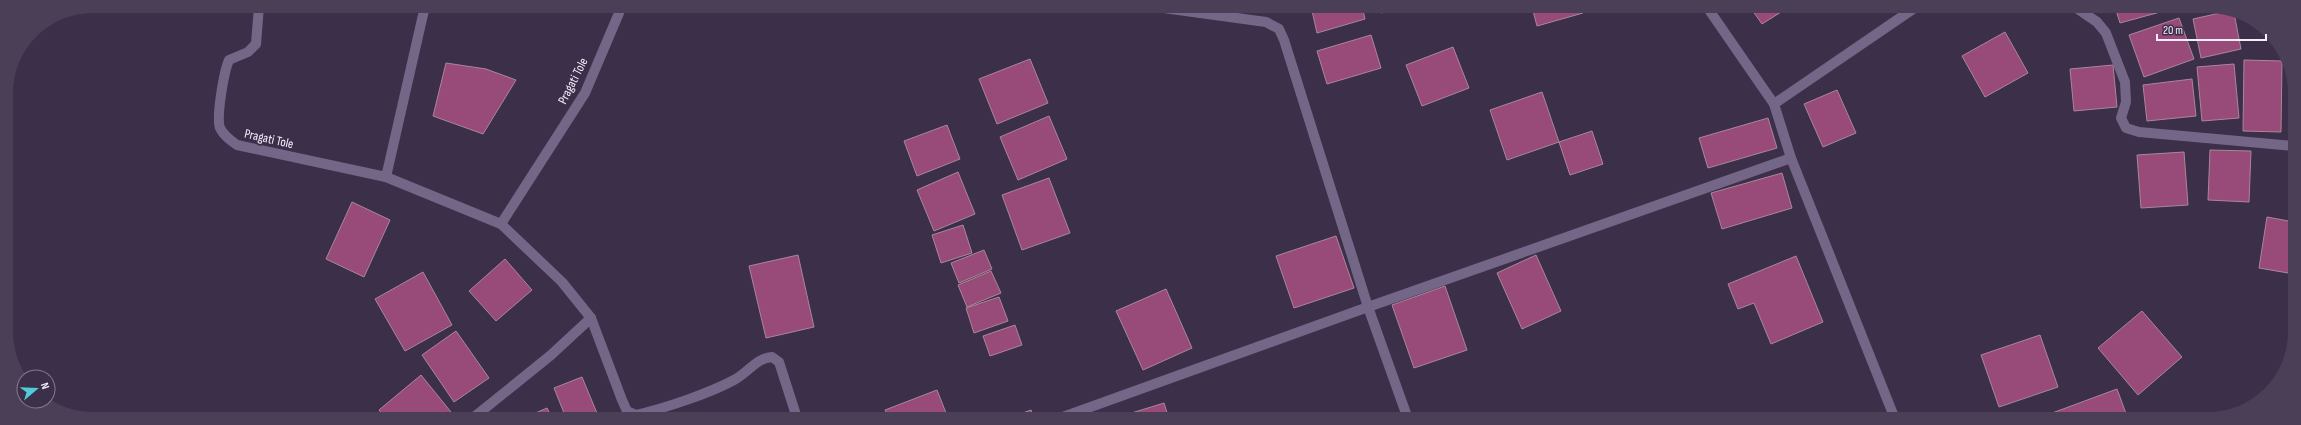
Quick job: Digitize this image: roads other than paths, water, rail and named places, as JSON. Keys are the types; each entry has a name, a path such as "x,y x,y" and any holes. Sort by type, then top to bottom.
{"street":[{"name":"Pragati Tole","path":"258,13 256,44 248,52 229,60 224,74 220,126 226,137 237,146 386,177 501,224 562,282 591,318 622,400 627,411 629,412"},
{"path":"386,177 424,13"},
{"name":"Pragati Tole","path":"501,224 585,92 619,13"},
{"path":"1201,13 1266,22 1278,29 1284,40 1368,307 1406,412"},
{"path":"1711,13 1774,104 1791,158 1891,412"},
{"path":"1774,104 1907,13"},
{"path":"2084,13 2097,22 2106,33 2125,82 2126,102 2121,118 2126,128 2139,132 2288,145"},
{"path":"1077,412 1368,307 1791,158"},
{"path":"480,412 551,355 591,318"},
{"name":"Pragati Tole","path":"648,412 661,409 734,380 763,358 772,357 779,362 795,412"}]}
